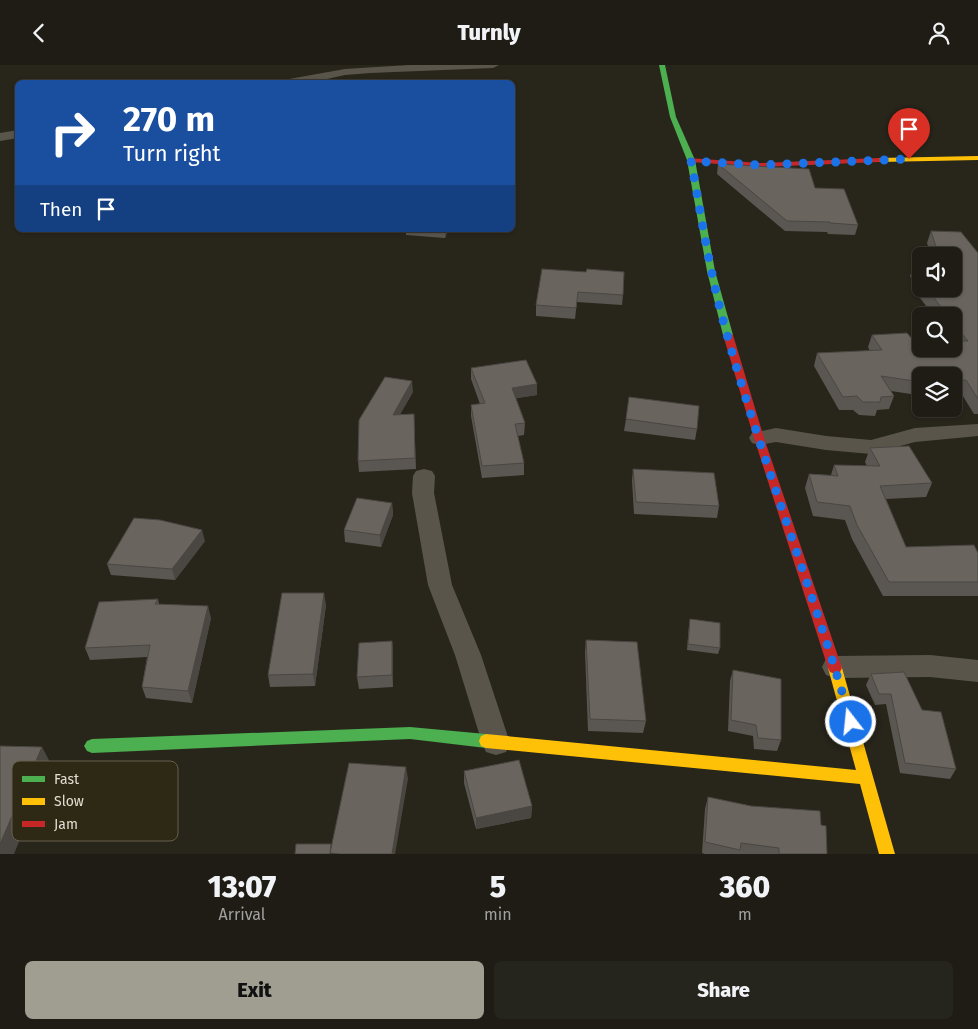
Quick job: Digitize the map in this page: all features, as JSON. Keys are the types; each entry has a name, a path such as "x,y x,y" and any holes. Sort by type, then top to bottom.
{"street":[{"path":"304,80 344,72 493,65"},
{"path":"662,65 673,117 691,161 711,271 724,321 759,439 835,667 887,854"},
{"path":"0,137 15,134"},
{"path":"691,161 760,165 892,159 978,158"},
{"path":"759,439 776,435 826,443 871,447 915,435 978,430"},
{"path":"424,476 423,493 440,585 468,655 496,743"},
{"path":"835,667 930,666 978,671"},
{"path":"92,746 410,733 496,743 866,778"}],"building":[{"path":"718,164 809,169 815,188 844,189 858,225 787,221"},
{"path":"931,231 961,232 978,253 978,399 966,380 962,380 962,367 912,367 912,381 881,376 894,396 881,397 880,402 863,402 857,396 843,397 817,353 882,350 872,335 907,333 912,339 912,357 962,357 962,341 968,341 962,334 962,307 941,307 933,297 962,297 962,247 936,247"},
{"path":"542,269 586,272 587,269 624,272 623,295 578,292 576,308 536,305"},
{"path":"526,360 537,384 512,388 525,423 515,424 524,463 482,466 471,405 485,403 471,368"},
{"path":"385,377 412,381 393,415 414,414 415,458 358,461 359,420"},
{"path":"629,397 699,406 697,429 626,419"},
{"path":"909,446 932,483 880,486 906,547 974,545 978,553 978,582 889,582 857,525 850,506 817,502 809,474 838,476 834,465 880,466 870,448"},
{"path":"633,469 714,473 719,506 636,502"},
{"path":"357,498 392,503 380,535 344,530"},
{"path":"134,518 160,520 202,530 172,569 107,564"},
{"path":"282,593 324,593 313,674 268,675"},
{"path":"158,599 155,604 208,606 188,691 142,687 150,645 85,648 99,602"},
{"path":"690,619 720,623 720,648 688,644"},
{"path":"586,640 637,642 646,721 590,719"},
{"path":"392,641 392,675 357,677 359,643"},
{"path":"733,670 781,679 781,740 758,738 756,725 731,720"},
{"path":"904,672 922,710 941,712 956,769 905,763 891,694 879,694 871,674"},
{"path":"0,746 42,747 36,761 12,761 12,816 0,844"},
{"path":"519,760 532,806 476,818 464,771"},
{"path":"349,763 406,767 392,854 330,853"},
{"path":"708,797 751,806 820,811 821,825 826,826 827,854 779,854 779,848 741,843 740,850 705,842"},
{"path":"296,844 331,844 330,854 295,854"}],"traffic: fast":[{"path":"662,65 673,117 691,160 711,271 728,335"},
{"path":"92,746 410,733 486,741"}],"traffic: slow":[{"path":"879,160 978,158"},
{"path":"835,668 887,854"},
{"path":"486,741 866,778"}],"traffic: jam":[{"path":"691,160 760,165 879,160"},
{"path":"728,335 759,438 835,668"}],"route":[{"path":"851,722 835,667 759,439 724,321 711,271 691,161 760,165 909,159"}]}
